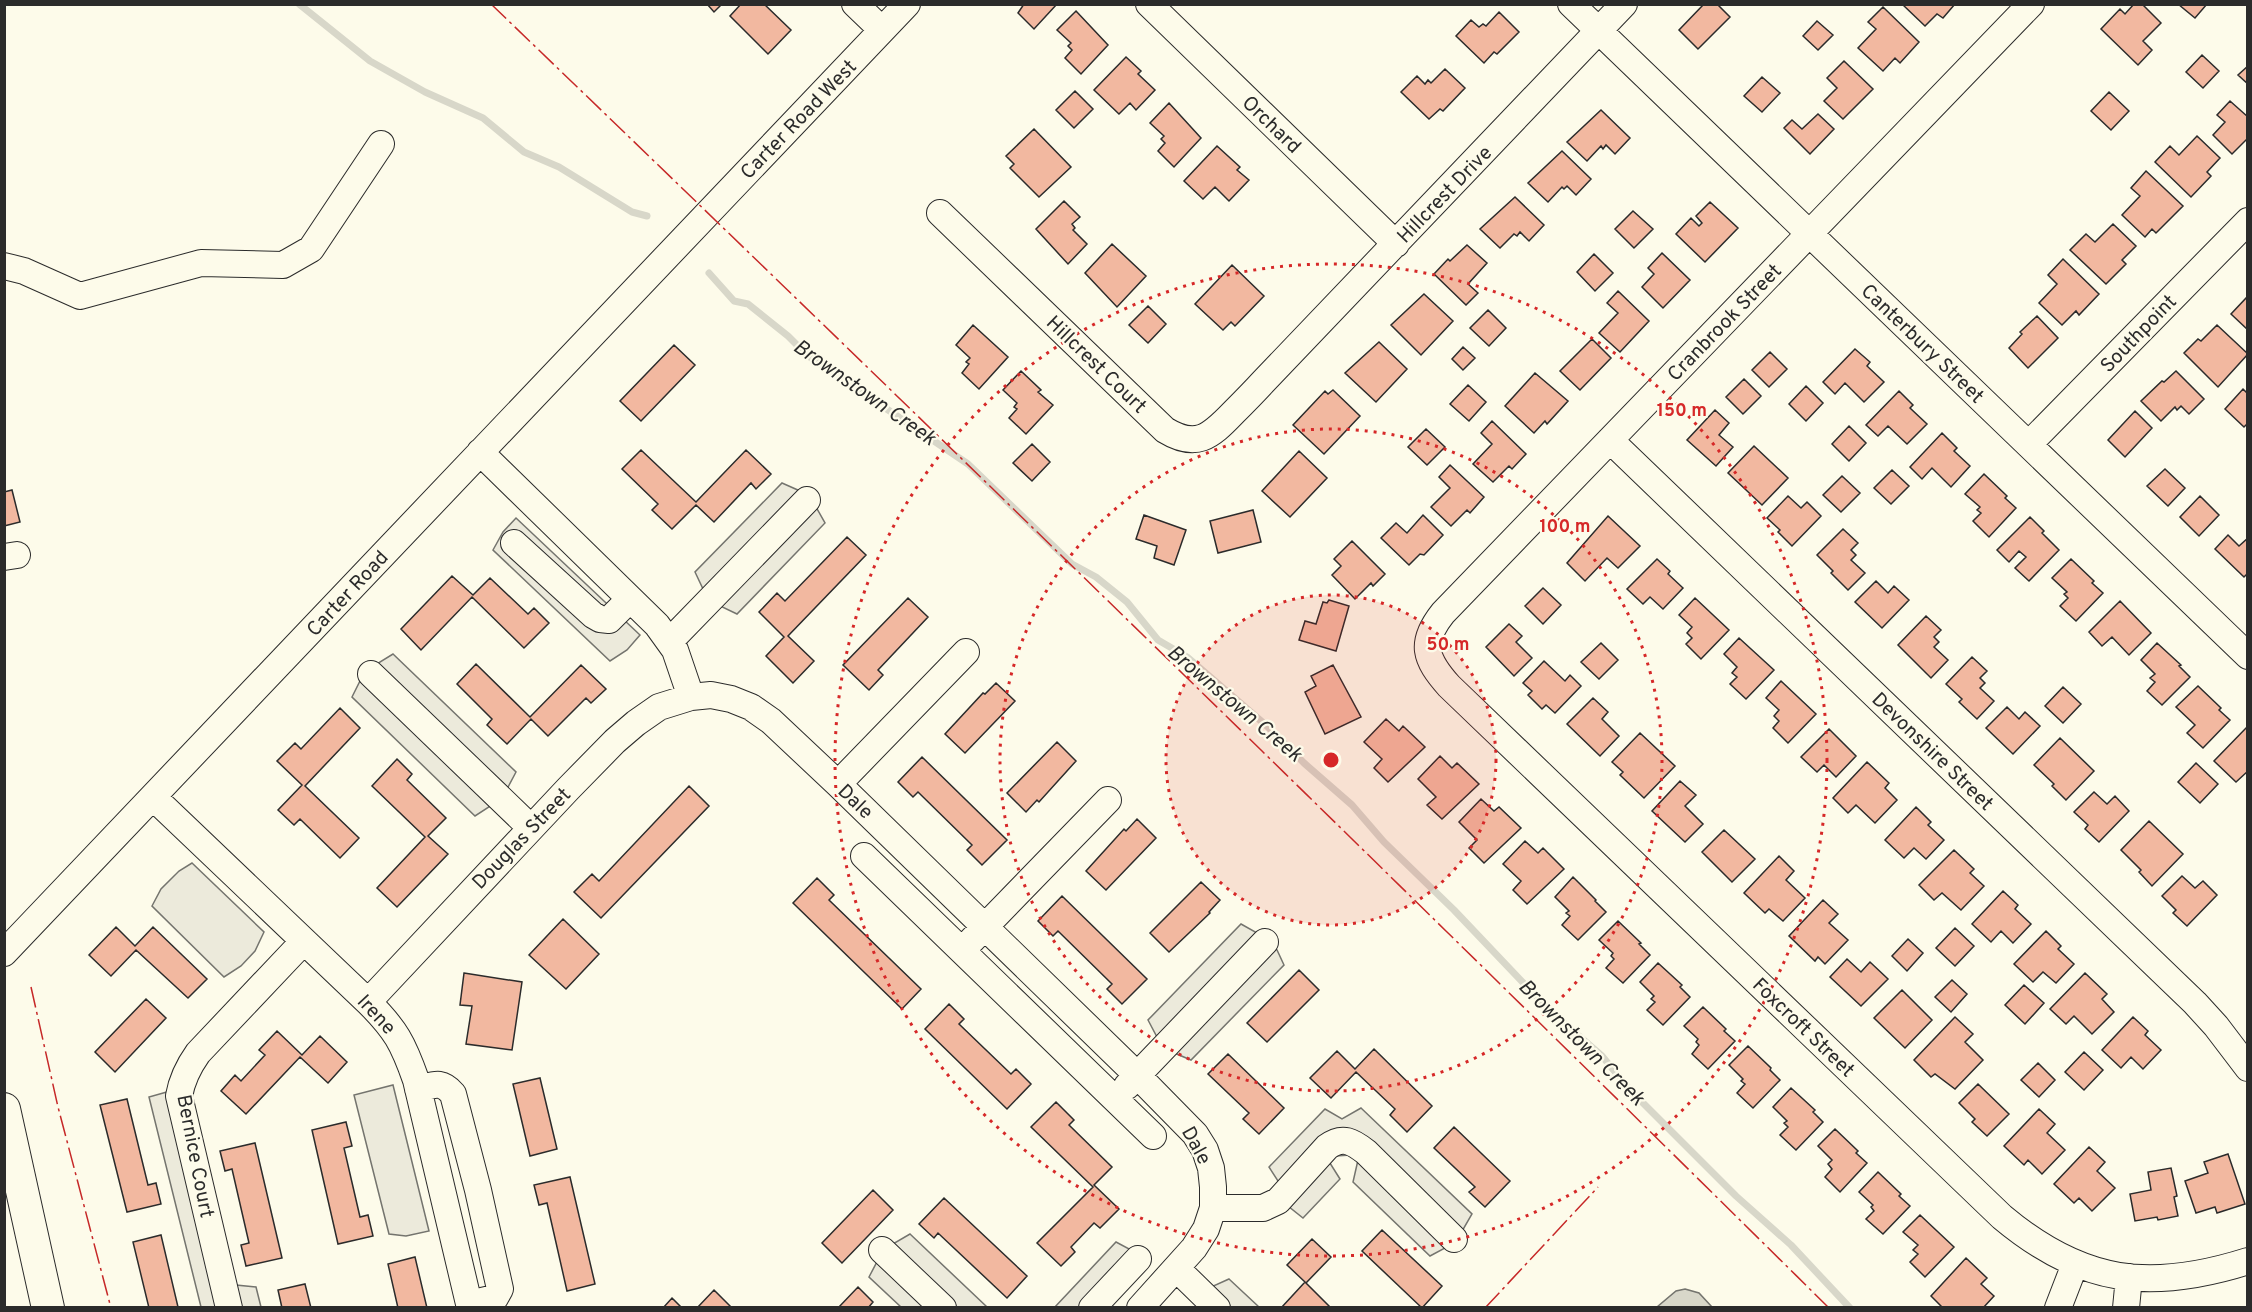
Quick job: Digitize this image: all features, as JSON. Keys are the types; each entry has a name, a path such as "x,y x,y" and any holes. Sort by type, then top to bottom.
{"main road":[{"path":"4,1109 48,1308"}],"street":[{"path":"855,4 882,30"},
{"name":"Carter Road West","path":"689,232 907,4"},
{"name":"Orchard","path":"1149,4 1396,244"},
{"name":"Canterbury Street","path":"1571,4 2247,655"},
{"name":"Hillcrest Drive","path":"1263,382 1624,4"},
{"name":"Cranbrook Street","path":"1426,647 1434,624 1443,613 2031,4"},
{"path":"4,266 24,271 80,296 201,263 283,265 311,249 381,144"},
{"name":"Hillcrest Court","path":"940,213 1165,430 1178,438 1194,440 1205,438 1216,432 1263,382"},
{"name":"Southpoint","path":"2029,444 2247,221"},
{"name":"Carter Road","path":"4,953 689,232"},
{"name":"Devonshire Street","path":"1610,440 2195,1004 2216,1026 2247,1068"},
{"path":"480,452 670,641 691,697"},
{"path":"670,641 807,500"},
{"path":"514,543 600,620 609,620 630,599"},
{"name":"Foxcroft Street","path":"1426,647 1432,665 1449,686 2002,1217 2026,1237 2051,1253 2075,1263 2105,1273 2129,1277 2164,1279 2192,1276 2247,1261"},
{"path":"838,784 966,652"},
{"path":"370,674 531,828"},
{"name":"Dale","path":"691,697 711,695 751,706 771,721 838,784 1195,1134 1205,1150 1211,1168 1213,1198"},
{"name":"Douglas Street","path":"368,1002 615,741 659,707 691,697"},
{"name":"Irene","path":"153,797 389,1022 398,1034 418,1089 469,1306"},
{"path":"961,951 1108,800"},
{"path":"864,856 1153,1136"},
{"name":"Bernice Court","path":"229,1308 179,1096 182,1081 198,1053 304,941"},
{"path":"1116,1100 1137,1075 1265,942"},
{"path":"418,1089 436,1084 446,1086 453,1094 478,1190 500,1289 495,1298 469,1306"},
{"path":"1140,1308 1194,1248 1206,1229 1213,1198 1263,1208 1278,1201 1334,1142 1351,1141 1366,1152 1454,1239"},
{"path":"882,1250 943,1308"},
{"path":"1092,1308 1138,1259"},
{"path":"2058,1308 2075,1263"},
{"path":"1177,1269 1217,1308"},
{"path":"2126,1308 2129,1277"}],"shaded area":[{"path":"782,483 800,491 816,507 825,523 737,614 718,605 704,591 695,572"},
{"path":"516,518 640,635 627,650 610,661 493,550 503,532"},
{"path":"393,654 516,772 506,791 492,805 475,816 352,697 361,679 375,665"},
{"path":"192,863 264,932 255,951 241,966 224,977 152,906 161,889 179,871"},
{"path":"1241,924 1259,934 1277,950 1284,965 1191,1060 1172,1052 1157,1037 1148,1020"},
{"path":"393,1085 429,1231 406,1236 389,1234 354,1095"},
{"path":"188,1086 236,1285 256,1287 261,1307 201,1307 149,1097"},
{"path":"1361,1108 1472,1214 1461,1233 1447,1247 1430,1256 1353,1182 1358,1160 1351,1155 1335,1156 1328,1160 1340,1179 1303,1218 1288,1206 1280,1184 1269,1167 1325,1109 1342,1119"},
{"path":"910,1234 987,1307 901,1307 869,1277 879,1258 891,1245"},
{"path":"1116,1242 1133,1251 1107,1307 1054,1308"},
{"path":"1229,1279 1259,1307 1194,1308 1211,1287"},
{"path":"1685,1289 1699,1293 1712,1307 1657,1307 1676,1291"}],"building":[{"path":"707,4 722,4 714,12"},
{"path":"741,4 764,4 791,30 768,54 730,16"},
{"path":"1024,4 1057,4 1034,29 1018,13"},
{"path":"1704,4 1717,4 1730,17 1698,49 1679,30"},
{"path":"1902,4 1955,4 1943,18 1937,14 1925,26"},
{"path":"2134,4 2142,4 2161,23 2143,41 2152,50 2138,65 2101,29 2120,9 2125,14"},
{"path":"2178,4 2207,4 2195,18"},
{"path":"1883,7 1919,42 1900,63 1895,58 1883,71 1858,48 1876,29 1868,22"},
{"path":"1076,11 1108,45 1081,74 1065,58 1072,50 1068,46 1071,43 1057,30"},
{"path":"1499,12 1519,32 1497,54 1494,52 1484,63 1456,36 1471,20 1479,27 1483,24 1486,26"},
{"path":"1817,21 1833,35 1818,50 1803,36"},
{"path":"2202,55 2219,71 2203,88 2186,72"},
{"path":"1126,57 1141,71 1138,74 1155,90 1136,110 1130,103 1119,114 1094,90"},
{"path":"1844,61 1873,89 1843,119 1824,101 1837,88 1827,78"},
{"path":"2248,66 2248,84 2238,75"},
{"path":"1445,69 1465,88 1443,111 1440,109 1429,119 1401,92 1417,76 1425,84 1428,80 1431,83"},
{"path":"1762,77 1780,93 1762,112 1744,96"},
{"path":"1075,91 1093,109 1074,128 1056,110"},
{"path":"2109,92 2129,111 2111,130 2091,111"},
{"path":"2230,101 2248,117 2248,138 2232,154 2213,135 2225,122 2217,115"},
{"path":"1169,103 1201,138 1174,167 1158,151 1165,143 1161,139 1164,136 1150,123"},
{"path":"1601,110 1630,138 1615,154 1606,145 1603,149 1601,146 1587,161 1567,142"},
{"path":"1818,114 1834,129 1810,154 1784,128 1792,120 1802,129"},
{"path":"1034,129 1071,167 1039,197 1010,168 1014,164 1006,156"},
{"path":"2197,136 2220,158 2207,172 2211,176 2191,197 2155,162 2170,146 2179,155"},
{"path":"1217,146 1240,167 1237,170 1249,180 1229,201 1215,187 1203,199 1184,181"},
{"path":"1562,151 1591,179 1576,195 1567,186 1564,189 1562,187 1548,202 1528,183"},
{"path":"2146,171 2183,206 2156,233 2152,229 2145,237 2122,215 2140,196 2131,188"},
{"path":"1515,197 1544,225 1529,241 1520,232 1517,236 1514,234 1500,248 1480,229"},
{"path":"1064,201 1080,217 1072,224 1075,228 1073,230 1087,244 1068,264 1036,229"},
{"path":"1710,202 1738,228 1705,262 1676,234 1691,218 1699,226 1702,223 1696,216"},
{"path":"1633,211 1653,229 1634,248 1615,229"},
{"path":"2113,224 2136,246 2122,260 2126,264 2106,284 2070,250 2086,234 2095,242"},
{"path":"1112,244 1146,276 1117,307 1085,273"},
{"path":"1467,245 1487,263 1468,284 1478,293 1466,305 1434,274 1448,259 1450,261"},
{"path":"1662,253 1690,280 1663,308 1642,287 1654,274 1648,268"},
{"path":"1594,254 1613,273 1595,291 1577,272"},
{"path":"2063,259 2099,294 2079,315 2076,311 2062,325 2039,303 2057,284 2048,275"},
{"path":"1232,265 1264,296 1235,326 1231,322 1223,330 1195,304"},
{"path":"1618,291 1649,321 1620,352 1599,333 1618,313 1607,303"},
{"path":"1424,294 1453,321 1421,355 1391,325"},
{"path":"2248,296 2248,330 2231,314"},
{"path":"1148,306 1166,324 1148,343 1129,325"},
{"path":"1488,310 1506,328 1489,346 1470,328"},
{"path":"2037,316 2058,338 2028,368 2009,348 2022,334 2020,332"},
{"path":"973,325 1008,357 979,389 962,373 969,364 966,362 970,358 956,345"},
{"path":"2217,325 2248,354 2218,387 2184,353 2198,339 2201,341"},
{"path":"1592,339 1611,358 1580,390 1560,371"},
{"path":"1379,342 1407,369 1376,402 1345,373"},
{"path":"674,345 695,365 641,421 620,401"},
{"path":"1463,347 1475,358 1463,370 1452,359"},
{"path":"1855,349 1870,362 1867,366 1884,382 1864,402 1845,383 1835,394 1823,382"},
{"path":"1770,352 1787,369 1769,387 1752,370"},
{"path":"1021,371 1041,390 1038,392 1053,405 1026,434 1009,418 1017,409 1014,407 1017,403 1003,390"},
{"path":"2176,371 2204,399 2189,414 2181,406 2177,410 2175,407 2161,421 2141,401"},
{"path":"1535,373 1568,401 1547,424 1545,421 1534,433 1505,406"},
{"path":"1744,379 1761,396 1743,414 1726,397"},
{"path":"1468,385 1486,402 1469,421 1450,404"},
{"path":"1806,386 1823,403 1806,421 1789,404"},
{"path":"2243,389 2248,394 2248,423 2244,427 2225,409"},
{"path":"1333,390 1360,416 1324,454 1293,425 1325,391 1328,394"},
{"path":"1899,391 1913,405 1910,408 1927,424 1907,444 1888,426 1878,436 1866,425"},
{"path":"1715,410 1729,423 1719,435 1733,447 1716,466 1687,440"},
{"path":"2135,411 2152,428 2125,457 2108,440"},
{"path":"1492,421 1526,454 1512,469 1509,466 1493,482 1473,464 1492,444 1481,433"},
{"path":"1849,426 1866,443 1849,461 1832,444"},
{"path":"1426,429 1445,447 1427,465 1408,447"},
{"path":"1942,433 1957,448 1954,451 1970,466 1951,487 1932,468 1922,479 1910,467"},
{"path":"1032,444 1050,462 1032,481 1013,463"},
{"path":"1754,446 1788,478 1762,505 1728,473"},
{"path":"641,450 696,502 746,450 771,474 756,489 751,483 714,522 696,505 672,529 652,510 658,504 622,469"},
{"path":"1299,451 1327,478 1290,517 1262,491"},
{"path":"1450,465 1484,497 1470,513 1467,510 1451,526 1431,507 1450,488 1439,477"},
{"path":"2165,469 2185,488 2168,506 2147,486"},
{"path":"1892,470 1909,486 1891,504 1874,488"},
{"path":"1984,474 2016,508 1989,537 1973,521 1981,513 1977,510 1980,507 1965,494"},
{"path":"1842,476 1860,493 1841,512 1823,495"},
{"path":"12,490 20,522 4,526 4,492"},
{"path":"1788,496 1801,508 1807,502 1821,516 1792,546 1767,518"},
{"path":"2200,496 2219,515 2199,536 2180,517"},
{"path":"1253,510 1261,542 1218,553 1210,521"},
{"path":"1144,515 1186,530 1174,565 1154,558 1157,546 1136,539"},
{"path":"1423,515 1443,535 1424,555 1420,554 1409,565 1381,538 1396,523 1407,533"},
{"path":"1608,516 1640,546 1618,568 1607,558 1585,581 1567,563"},
{"path":"2030,517 2059,550 2029,581 2015,568 2026,557 2019,551 2009,562 1997,550"},
{"path":"1843,529 1858,543 1851,550 1856,555 1851,560 1865,573 1848,590 1817,555"},
{"path":"2228,535 2239,546 2248,538 2248,573 2244,577 2215,549"},
{"path":"847,537 866,555 788,636 814,661 793,683 766,656 784,637 759,612 777,593 785,601"},
{"path":"1352,541 1385,574 1373,586 1371,583 1355,599 1332,575 1341,566 1334,559"},
{"path":"1657,559 1670,571 1668,574 1683,588 1663,609 1650,597 1643,604 1627,589"},
{"path":"2071,559 2103,593 2076,621 2060,606 2068,598 2064,594 2067,592 2052,578"},
{"path":"452,576 473,595 490,578 528,614 534,608 549,623 524,648 472,597 421,650 401,629"},
{"path":"1876,581 1888,593 1894,586 1909,600 1882,628 1855,602"},
{"path":"1543,588 1561,605 1543,624 1525,606"},
{"path":"908,598 928,617 878,670 883,675 869,690 843,665"},
{"path":"1695,598 1729,630 1701,659 1686,644 1692,638 1687,633 1692,627 1679,615"},
{"path":"1329,600 1349,606 1336,651 1299,640 1305,621 1316,624 1323,602 1327,603"},
{"path":"2120,601 2151,633 2129,655 2112,637 2102,646 2089,632"},
{"path":"1926,616 1941,630 1934,637 1939,642 1934,647 1948,660 1931,678 1898,645"},
{"path":"1509,624 1522,636 1516,642 1532,658 1514,676 1486,647"},
{"path":"1739,638 1774,670 1746,699 1730,684 1737,677 1732,673 1737,667 1724,654"},
{"path":"1601,643 1618,660 1599,679 1581,662"},
{"path":"2157,643 2181,665 2179,666 2190,677 2162,705 2147,691 2155,682 2150,678 2155,674 2141,660"},
{"path":"1972,657 1987,671 1980,678 1985,683 1980,688 1994,701 1977,719 1959,702 1962,699 1946,684"},
{"path":"1544,661 1565,681 1570,675 1581,686 1555,713 1546,705 1542,709 1528,695 1532,691 1523,683"},
{"path":"476,664 530,717 581,665 606,689 591,703 586,698 548,736 531,719 507,744 487,725 492,719 457,684"},
{"path":"1333,665 1361,717 1325,734 1305,692 1316,686 1311,676"},
{"path":"1781,681 1816,714 1788,743 1773,728 1779,721 1774,716 1779,710 1766,698"},
{"path":"996,683 1015,701 965,753 945,734 983,693 985,694"},
{"path":"2198,686 2230,720 2203,748 2187,733 2195,725 2176,707"},
{"path":"2063,687 2081,704 2063,723 2045,706"},
{"path":"1593,698 1608,712 1602,719 1619,736 1600,756 1567,724"},
{"path":"2007,707 2019,719 2025,712 2040,726 2013,754 1986,728"},
{"path":"340,708 360,728 305,786 359,838 340,858 300,819 294,825 278,810 302,785 277,761 295,743 301,749"},
{"path":"1386,719 1399,731 1403,726 1425,747 1388,782 1374,768 1382,759 1364,742"},
{"path":"2247,727 2248,771 2236,782 2214,761"},
{"path":"1829,729 1856,756 1836,777 1824,765 1817,772 1801,757"},
{"path":"1640,733 1675,766 1644,798 1620,775 1623,772 1612,762"},
{"path":"2060,738 2094,771 2066,800 2052,786 2054,784 2034,765"},
{"path":"1057,742 1076,761 1039,802 1037,800 1026,812 1007,793"},
{"path":"1440,756 1452,768 1457,763 1479,784 1442,819 1427,805 1436,797 1418,779"},
{"path":"922,757 1007,840 982,865 967,850 972,845 918,792 913,797 898,782"},
{"path":"397,759 412,774 407,780 446,818 428,836 448,854 397,907 377,888 425,837 372,786"},
{"path":"1867,762 1889,783 1885,788 1897,800 1875,823 1856,805 1848,813 1833,798"},
{"path":"2196,763 2218,784 2200,803 2178,782"},
{"path":"1680,781 1696,795 1685,806 1703,824 1685,842 1652,811"},
{"path":"689,786 709,806 601,918 574,892 592,874 599,881"},
{"path":"2094,792 2107,804 2115,796 2129,811 2099,842 2085,829 2088,825 2074,812"},
{"path":"1481,799 1494,811 1499,807 1521,828 1484,863 1469,848 1477,840 1459,822"},
{"path":"1916,807 1931,822 1928,825 1944,840 1926,859 1914,848 1904,858 1885,840"},
{"path":"1137,819 1156,838 1106,890 1086,871 1124,829 1126,831"},
{"path":"2149,821 2183,854 2152,886 2139,872 2141,870 2121,850"},
{"path":"1724,830 1755,859 1732,882 1702,852"},
{"path":"1525,841 1538,853 1543,848 1564,869 1527,904 1513,890 1521,881 1503,864"},
{"path":"1954,850 1974,869 1970,873 1984,886 1961,910 1942,893 1934,900 1919,885"},
{"path":"1779,856 1794,871 1786,880 1805,898 1783,921 1769,909 1765,913 1744,893"},
{"path":"2182,876 2195,888 2203,881 2217,895 2187,926 2173,913 2176,910 2162,896"},
{"path":"1573,877 1606,912 1578,940 1562,925 1570,916 1566,913 1569,911 1555,897"},
{"path":"817,878 834,895 829,900 921,989 902,1009 793,903"},
{"path":"1201,882 1220,900 1210,913 1169,952 1150,933"},
{"path":"2003,891 2018,905 2015,909 2031,924 2013,943 2001,931 1991,942 1972,924"},
{"path":"1062,896 1147,979 1122,1004 1107,989 1112,984 1058,931 1053,936 1038,921"},
{"path":"1823,900 1838,914 1829,923 1848,940 1825,964 1818,957 1815,961 1789,936"},
{"path":"563,919 599,954 566,989 529,955"},
{"path":"1618,921 1650,955 1623,983 1606,968 1614,959 1611,956 1613,953 1599,940"},
{"path":"116,927 135,946 153,927 207,979 188,998 136,950 111,976 89,955"},
{"path":"1955,928 1974,946 1955,966 1936,948"},
{"path":"2046,931 2061,946 2058,949 2074,964 2056,983 2043,972 2033,982 2014,964"},
{"path":"1908,939 1923,953 1907,971 1892,956"},
{"path":"1847,959 1861,972 1870,962 1888,979 1861,1006 1830,977"},
{"path":"1658,963 1682,985 1680,987 1690,997 1663,1025 1647,1010 1655,1002 1651,999 1654,996 1640,982"},
{"path":"1299,970 1319,990 1267,1042 1247,1023"},
{"path":"464,973 522,982 512,1050 466,1044 472,1006 460,1005"},
{"path":"2085,973 2107,994 2102,999 2114,1012 2092,1034 2074,1016 2066,1024 2050,1009"},
{"path":"1952,980 1967,994 1951,1012 1935,997"},
{"path":"2024,985 2044,1003 2025,1024 2005,1005"},
{"path":"1902,990 1932,1020 1905,1048 1874,1018"},
{"path":"146,999 166,1018 115,1072 95,1052"},
{"path":"949,1004 964,1019 959,1024 1011,1074 1016,1069 1031,1084 1007,1109 925,1029"},
{"path":"1703,1007 1735,1041 1708,1069 1692,1054 1699,1045 1696,1042 1698,1039 1684,1026"},
{"path":"1955,1017 1973,1034 1965,1042 1983,1060 1955,1089 1935,1074 1931,1077 1914,1060"},
{"path":"2133,1017 2148,1031 2145,1035 2161,1050 2143,1069 2131,1057 2121,1068 2102,1050"},
{"path":"277,1031 302,1055 320,1036 347,1062 328,1083 300,1057 246,1114 221,1091 235,1075 241,1081 265,1055 259,1050"},
{"path":"1748,1046 1780,1080 1753,1108 1737,1093 1745,1084 1729,1065"},
{"path":"1374,1049 1432,1106 1407,1132 1390,1115 1395,1109 1356,1072 1331,1098 1310,1078 1337,1051 1355,1069"},
{"path":"2084,1052 2103,1070 2084,1090 2065,1072"},
{"path":"1228,1054 1284,1108 1259,1134 1243,1119 1249,1113 1208,1074"},
{"path":"2038,1063 2055,1080 2039,1097 2021,1080"},
{"path":"540,1078 557,1149 530,1156 513,1084"},
{"path":"1978,1084 2009,1114 1987,1136 1972,1122 1975,1119 1959,1103"},
{"path":"1791,1088 1815,1110 1813,1112 1823,1122 1796,1150 1780,1135 1788,1127 1784,1123 1787,1121 1773,1107"},
{"path":"127,1099 148,1185 156,1183 161,1204 127,1212 100,1105"},
{"path":"1056,1102 1074,1120 1069,1125 1112,1167 1094,1185 1119,1209 1100,1228 1094,1223 1071,1247 1075,1252 1061,1266 1037,1243 1093,1187 1031,1127"},
{"path":"2039,1109 2055,1124 2047,1133 2065,1150 2042,1174 2028,1160 2024,1165 2004,1146"},
{"path":"346,1122 352,1146 344,1148 360,1217 368,1215 373,1236 338,1244 312,1130"},
{"path":"1454,1127 1510,1181 1485,1207 1469,1192 1475,1187 1434,1148"},
{"path":"1835,1129 1867,1163 1840,1192 1825,1177 1832,1169 1828,1164 1832,1160 1818,1146"},
{"path":"255,1143 282,1258 246,1266 241,1245 249,1243 232,1169 225,1171 220,1151"},
{"path":"2089,1147 2105,1162 2097,1171 2115,1188 2092,1211 2079,1198 2074,1203 2054,1184"},
{"path":"2228,1154 2245,1204 2217,1213 2215,1207 2196,1213 2185,1181 2208,1173 2204,1162"},
{"path":"2171,1168 2177,1196 2174,1197 2178,1216 2135,1221 2130,1194 2151,1190 2148,1172"},
{"path":"1878,1172 1910,1206 1883,1234 1866,1219 1874,1211 1871,1207 1873,1205 1859,1192"},
{"path":"570,1177 595,1284 567,1291 547,1203 539,1205 534,1185"},
{"path":"873,1190 893,1210 842,1263 822,1243"},
{"path":"944,1198 1027,1276 1007,1298 938,1233 934,1238 919,1224"},
{"path":"1920,1215 1954,1247 1925,1277 1910,1262 1918,1254 1913,1250 1918,1245 1903,1232"},
{"path":"1382,1230 1442,1286 1422,1308 1362,1251"},
{"path":"161,1235 178,1307 174,1308 149,1308 133,1242"},
{"path":"1312,1239 1331,1257 1306,1283 1331,1308 1281,1308 1305,1282 1287,1265"},
{"path":"415,1257 427,1308 398,1308 388,1264"},
{"path":"1966,1258 1987,1278 1981,1284 1994,1296 1983,1308 1943,1308 1931,1296"},
{"path":"305,1284 311,1308 282,1308 278,1290"},
{"path":"858,1287 873,1302 868,1308 838,1308"},
{"path":"714,1290 732,1308 697,1308"},
{"path":"672,1298 682,1308 663,1308"}],"waterway":[{"name":"Brownstown Creek","path":"299,4 370,61 425,92 483,118 524,152 559,167 632,212 647,216"},
{"name":"Brownstown Creek","path":"709,273 734,301 748,304 788,336 807,355 968,464 1072,564 1096,577 1127,602 1158,640 1187,657 1268,727 1304,763 1352,805 1384,842 1454,910 1549,1010 1602,1056 1630,1090 1736,1196 1791,1245 1850,1308"}],"power":[{"path":"491,4 1162,654 1829,1308"},
{"path":"31,987 58,1107 111,1308"},
{"path":"1485,1308 1598,1187"}]}
